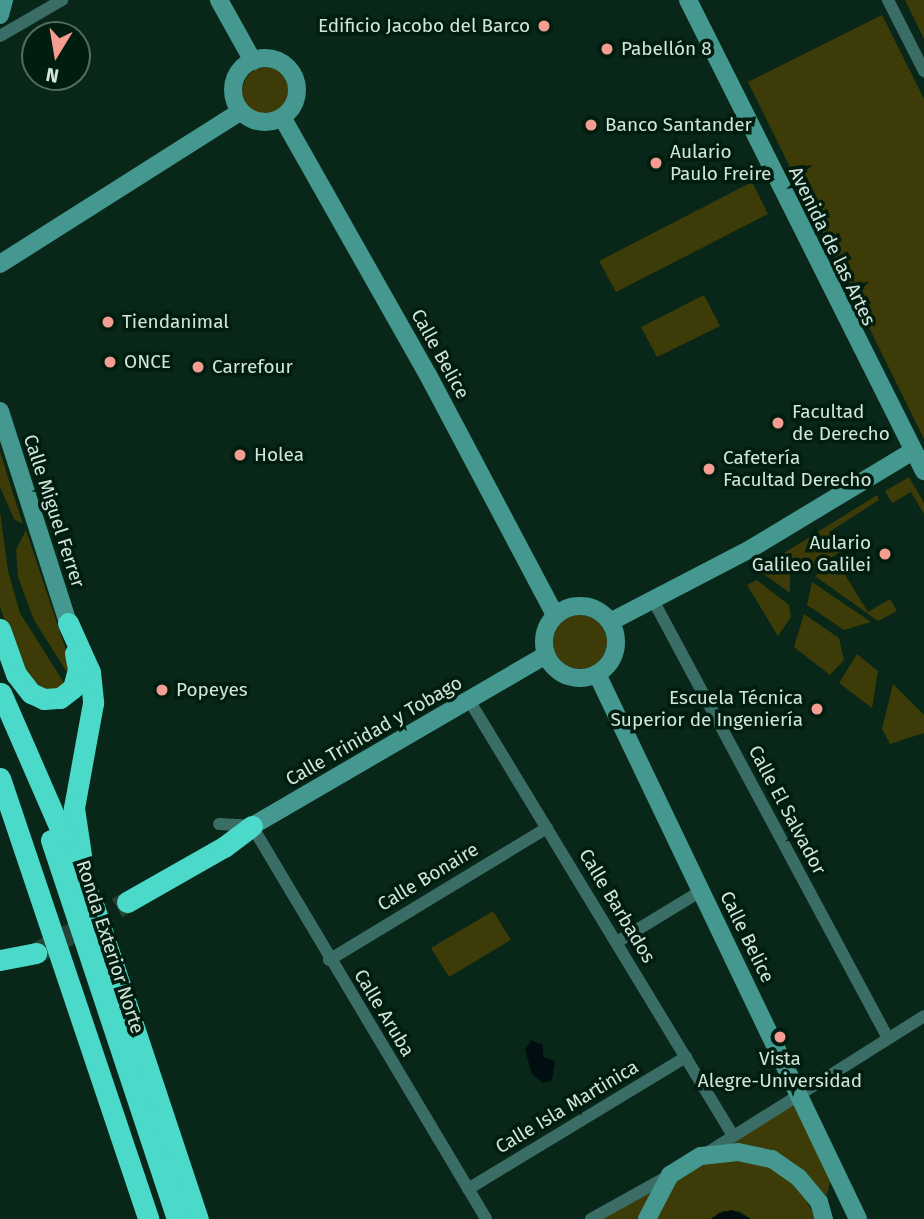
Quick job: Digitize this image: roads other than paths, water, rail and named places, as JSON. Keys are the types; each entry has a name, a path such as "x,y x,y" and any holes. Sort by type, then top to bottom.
{"highway":[{"path":"0,629 16,674 31,693 44,699 60,698 73,688 78,669 68,623"},
{"path":"68,623 90,672 93,704 74,808 76,841 95,895 94,907"},
{"path":"1,691 94,907 198,1219"},
{"name":"Ronda Exterior Norte","path":"1,691 177,1219"},
{"path":"0,778 148,1219"},
{"path":"0,815 64,971"},
{"path":"127,902 224,848 252,825"},
{"path":"0,960 36,953"},
{"path":"116,1120 136,1219"}],"street":[{"path":"0,16 4,0"},
{"path":"0,36 62,0"},
{"path":"219,0 253,61"},
{"name":"Avenida de las Artes","path":"688,0 911,452 924,471"},
{"path":"888,0 924,71"},
{"path":"276,60 294,75 296,99 282,117 260,121 242,111 235,100 234,82 253,61 276,60"},
{"path":"0,264 242,111"},
{"name":"Calle Belice","path":"282,117 428,375 555,615"},
{"name":"Calle Miguel Ferrer","path":"0,411 68,623"},
{"path":"610,622 752,548 911,452"},
{"name":"Calle El Salvador","path":"653,600 888,1038"},
{"path":"584,605 610,622 615,651 597,674 570,677 558,671 546,655 544,634 555,615 568,607 584,605"},
{"name":"Calle Trinidad y Tobago","path":"252,825 546,655"},
{"name":"Calle Belice","path":"597,674 858,1219"},
{"name":"Calle Barbados","path":"469,700 732,1134"},
{"path":"219,824 252,825"},
{"name":"Calle Aruba","path":"252,825 329,960 486,1219"},
{"name":"Calle Bonaire","path":"329,960 547,828"},
{"path":"617,942 701,891"},
{"path":"591,1219 670,1175 924,1016"},
{"name":"Calle Isla Martinica","path":"468,1189 685,1057"},
{"path":"701,1156 738,1152 772,1159 799,1178 824,1217 842,1186"},
{"path":"648,1219 670,1175"}],"tunnel":[{"path":"36,953 127,902"}],"place":[{"name":"Edificio Jacobo del Barco","path":"544,26"},
{"name":"Pabellón 8","path":"607,49"},
{"name":"Banco Santander","path":"591,125"},
{"name":"Aulario Paulo Freire","path":"656,163"},
{"name":"Tiendanimal","path":"108,322"},
{"name":"ONCE","path":"110,362"},
{"name":"Carrefour","path":"198,367"},
{"name":"Facultad de Derecho","path":"778,423"},
{"name":"Holea","path":"240,455"},
{"name":"Cafetería Facultad Derecho","path":"709,469"},
{"name":"Aulario Galileo Galilei","path":"885,554"},
{"name":"Popeyes","path":"162,690"},
{"name":"Escuela Técnica Superior de Ingeniería","path":"817,709"},
{"name":"Vista Alegre-Universidad","path":"780,1037"}]}
